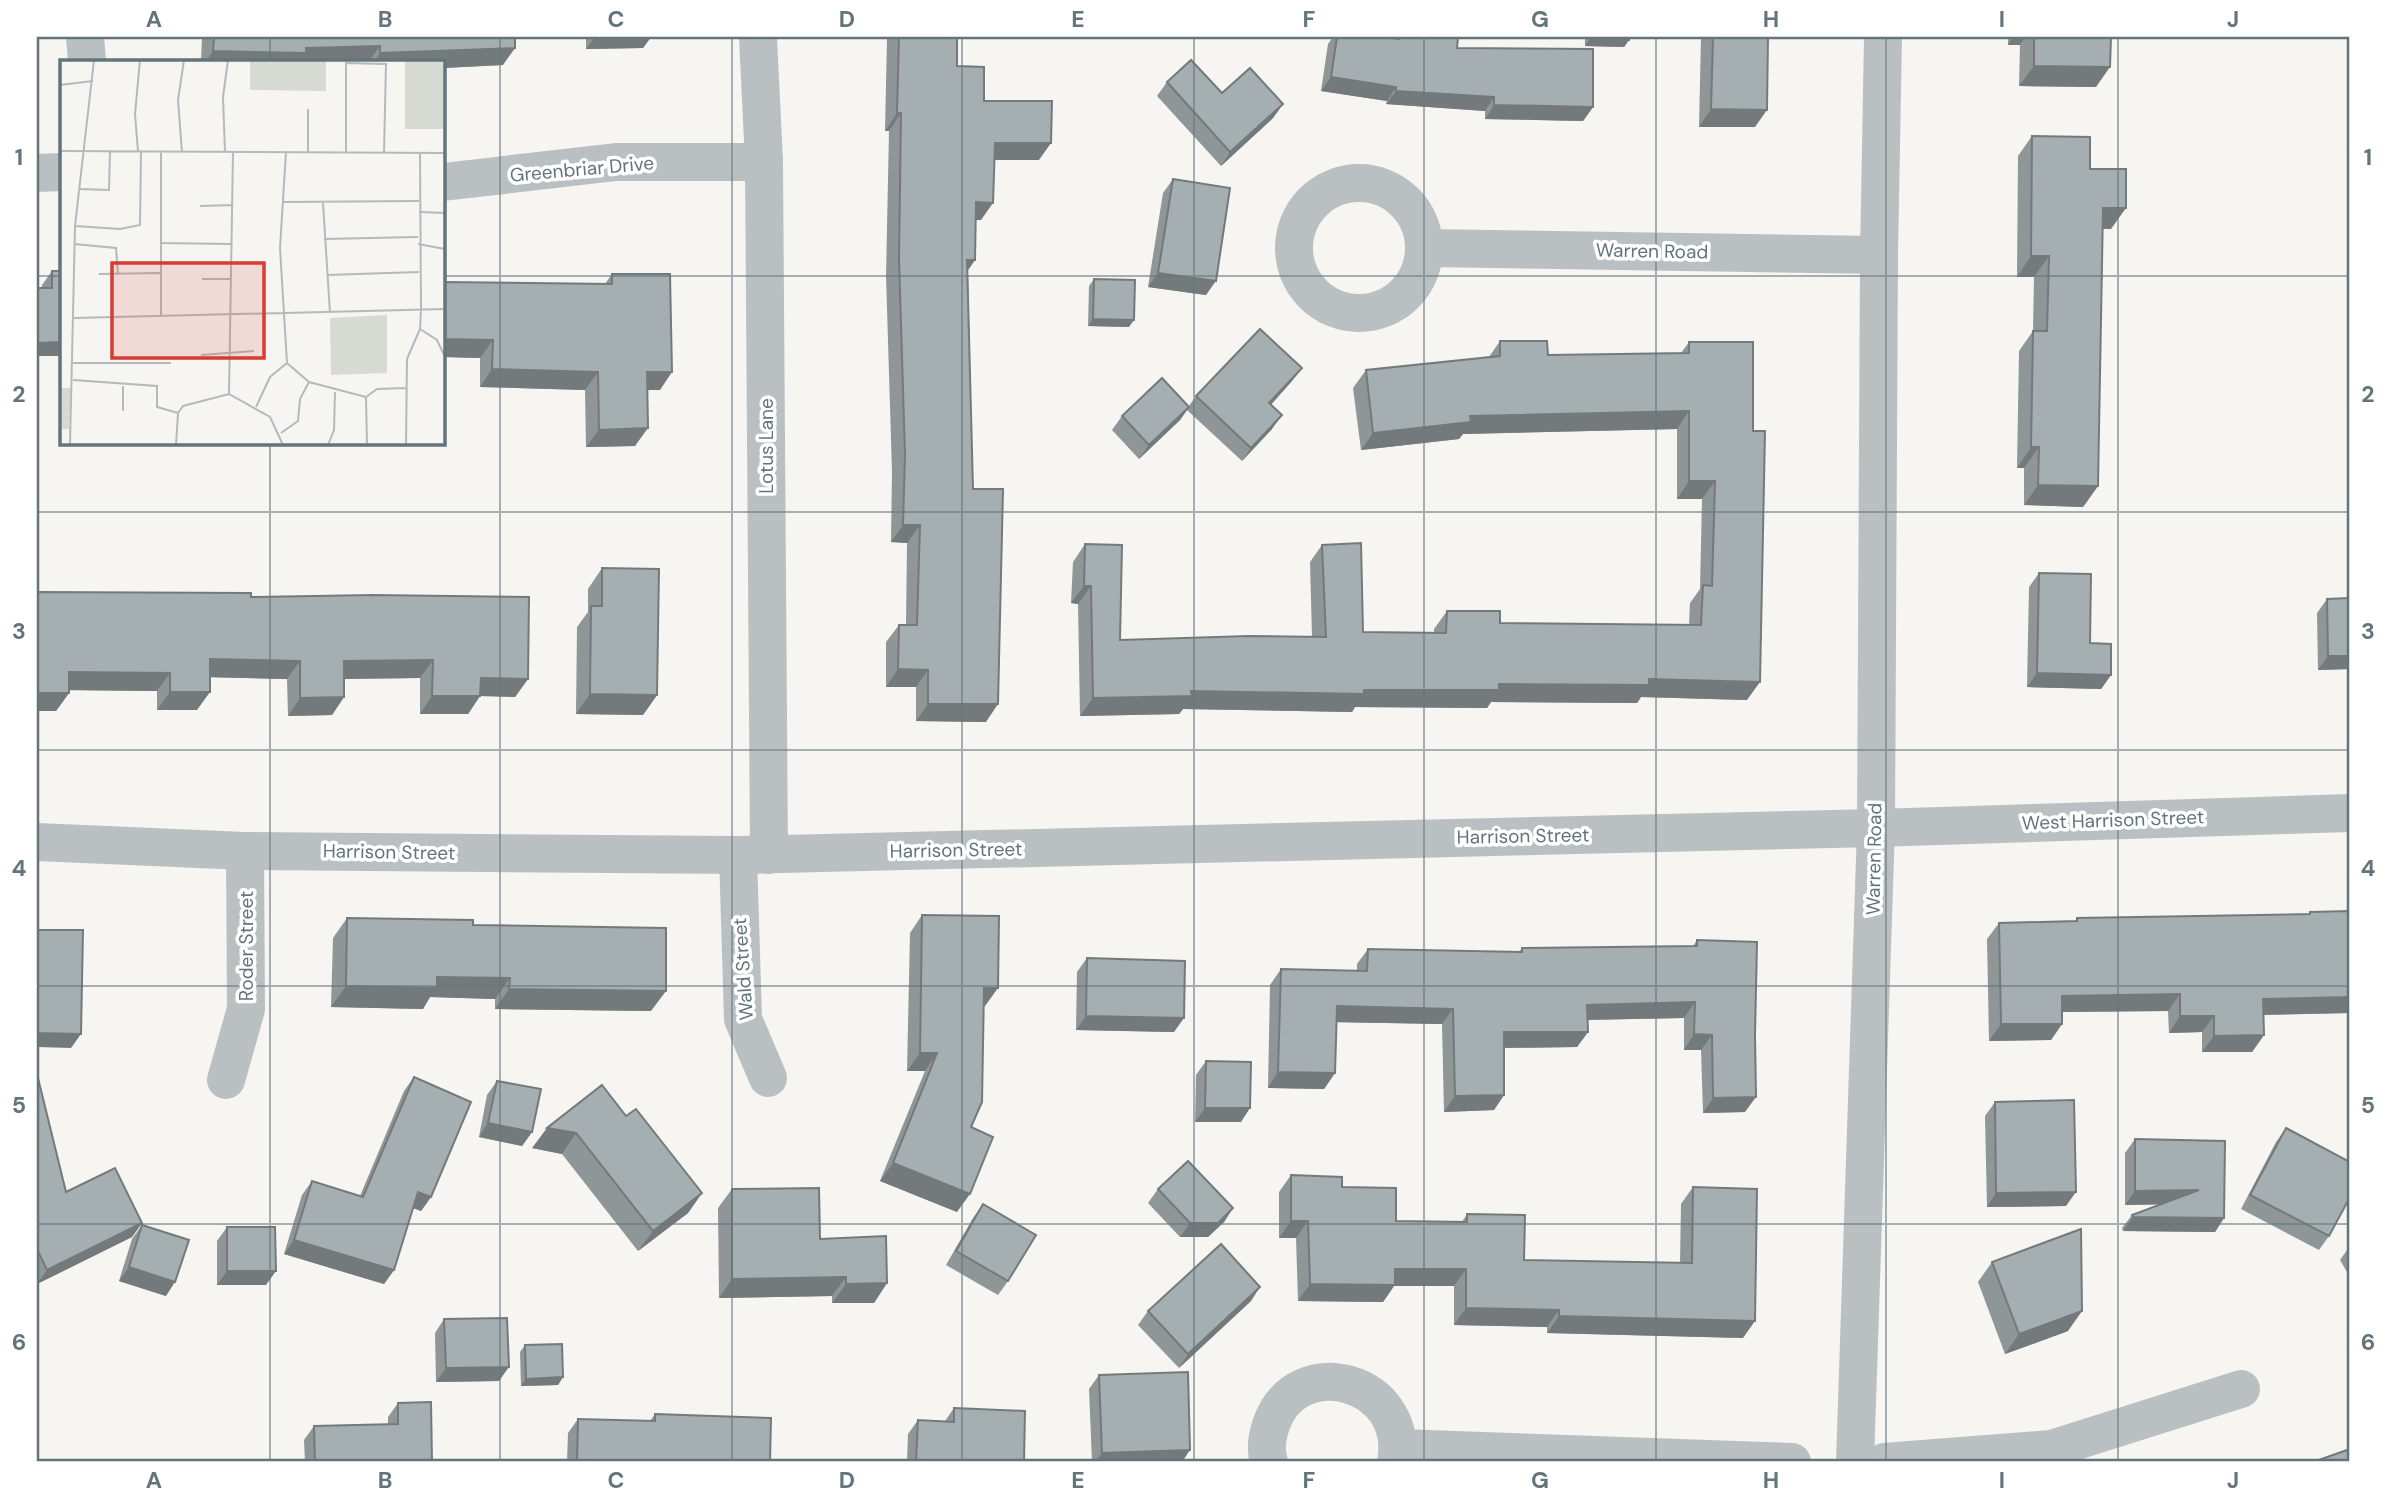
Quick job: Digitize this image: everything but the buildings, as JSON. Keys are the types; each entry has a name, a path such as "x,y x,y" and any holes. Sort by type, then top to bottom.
{"street":[{"path":"85,37 86,60"},
{"name":"Lotus Lane","path":"753,855 764,162 758,37"},
{"name":"Warren Road","path":"1855,1462 1876,828 1883,37"},
{"name":"Greenbriar Drive","path":"444,182 616,162 764,162"},
{"path":"37,173 60,172"},
{"name":"Warren Road","path":"1425,248 1879,255"},
{"name":"West Harrison Street","path":"1876,828 2350,813"},
{"name":"Harrison Street","path":"37,842 245,851 753,855 1876,828"},
{"name":"Roder Street","path":"226,1080 246,1009 245,851"},
{"name":"Wald Street","path":"753,855 743,1019 768,1078"},
{"path":"1269,1462 1267,1437 1274,1416 1287,1399 1306,1387 1327,1381 1349,1383 1369,1392 1385,1407 1395,1426 1398,1455 1792,1462"},
{"path":"1884,1462 2051,1449 2241,1389"}]}
